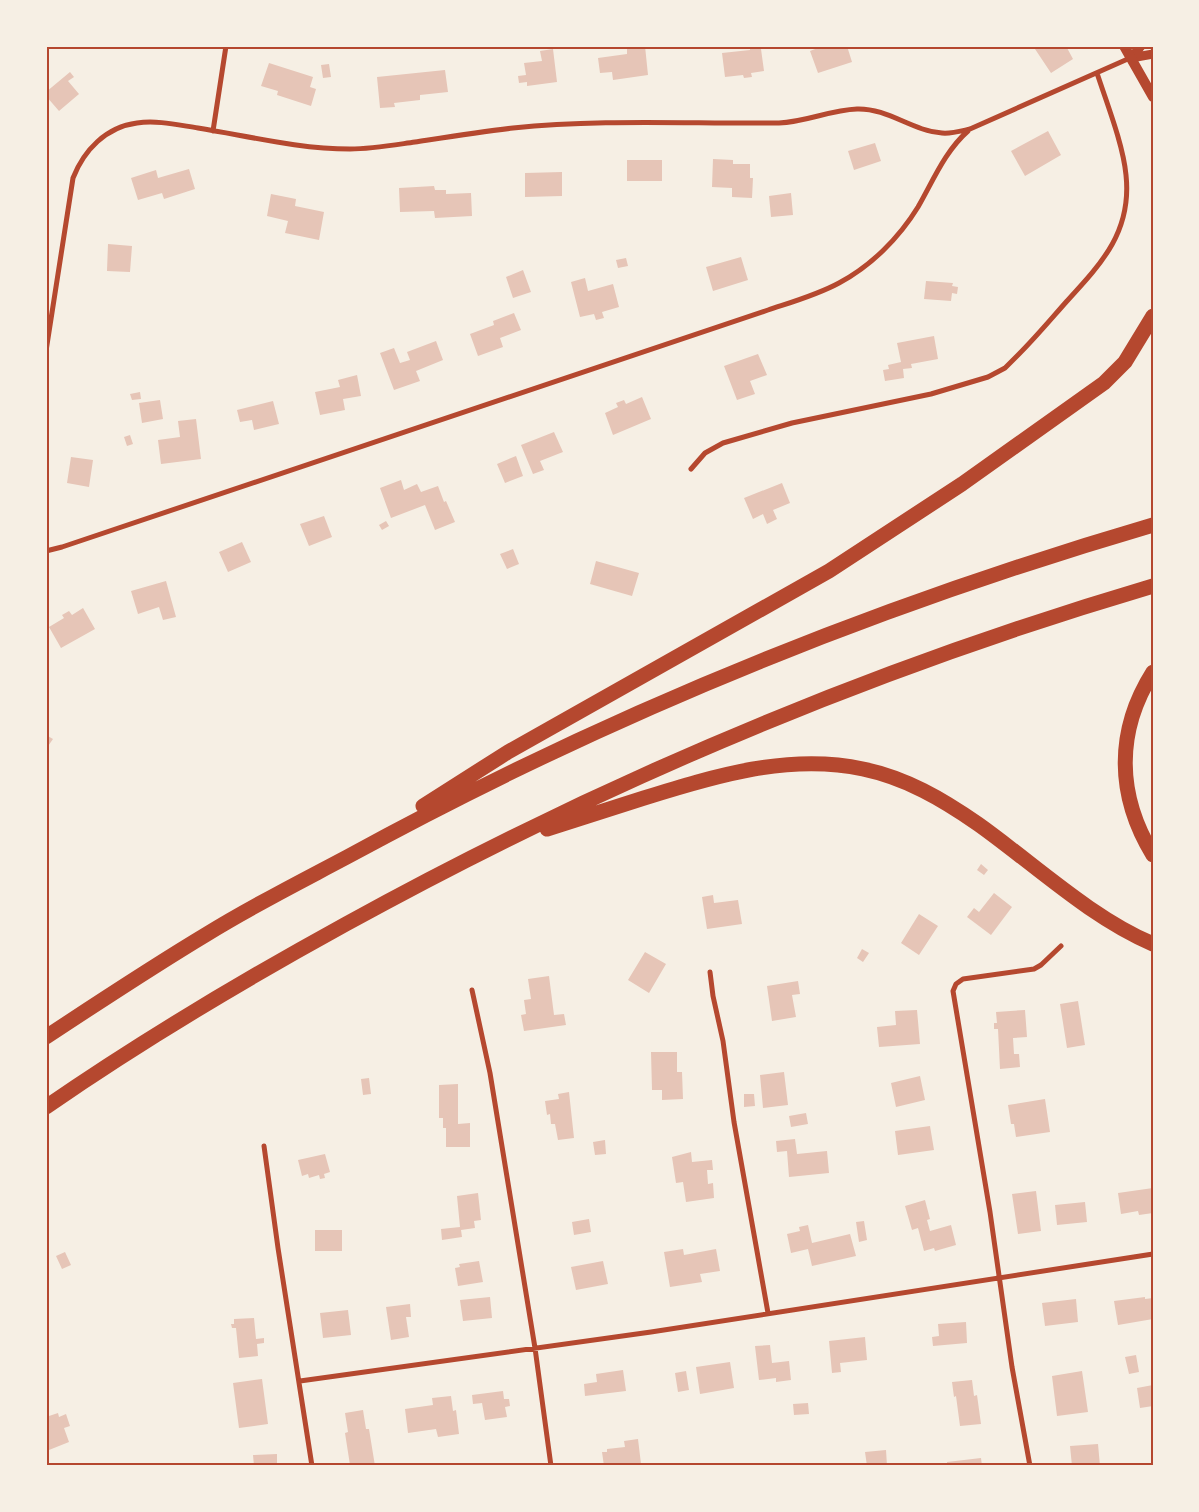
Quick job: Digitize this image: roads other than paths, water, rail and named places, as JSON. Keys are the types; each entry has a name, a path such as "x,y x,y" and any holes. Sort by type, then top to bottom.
{"highway":[{"path":"336,863 508,752 746,619 829,571 884,536 1104,383 1125,362 1153,316"},
{"path":"1120,535 1153,520"},
{"path":"46,1037 208,933 428,813 576,741 744,667 819,637 925,598 1153,525"},
{"path":"46,1107 158,1034 292,954 495,845 652,771 794,710 956,650 1089,605 1153,586"},
{"path":"1153,672 1144,688 1132,718 1125,760 1127,789 1134,818 1142,838 1153,855"},
{"path":"495,845 686,785 721,776 768,767 793,765 826,764 849,767 896,779 935,796 984,828 1099,913 1128,932 1153,944"}],"main road":[{"path":"1124,46 1153,97"}],"street":[{"path":"213,131 226,46"},
{"path":"1131,58 1141,46"},
{"path":"46,351 70,190 78,166 84,155 102,137 124,126 136,123 161,123 307,146 352,149 392,146 523,127 616,122 786,123 855,109 875,110 941,133 970,129 1131,58 1153,54"},
{"path":"691,468 705,453 723,443 792,423 931,394 988,377 1005,368 1098,266 1110,250 1122,223 1126,203 1126,173 1097,73"},
{"path":"46,550 99,535 827,289 863,267 895,238 918,207 954,145 970,129"},
{"path":"1030,1466 1012,1367 1000,1277 954,994 956,984 965,979 1034,969 1061,946"},
{"path":"710,972 768,1313"},
{"path":"472,990 490,1073 535,1348 551,1466"},
{"path":"264,1146 312,1466"},
{"path":"300,1381 651,1332 1153,1254"}]}
